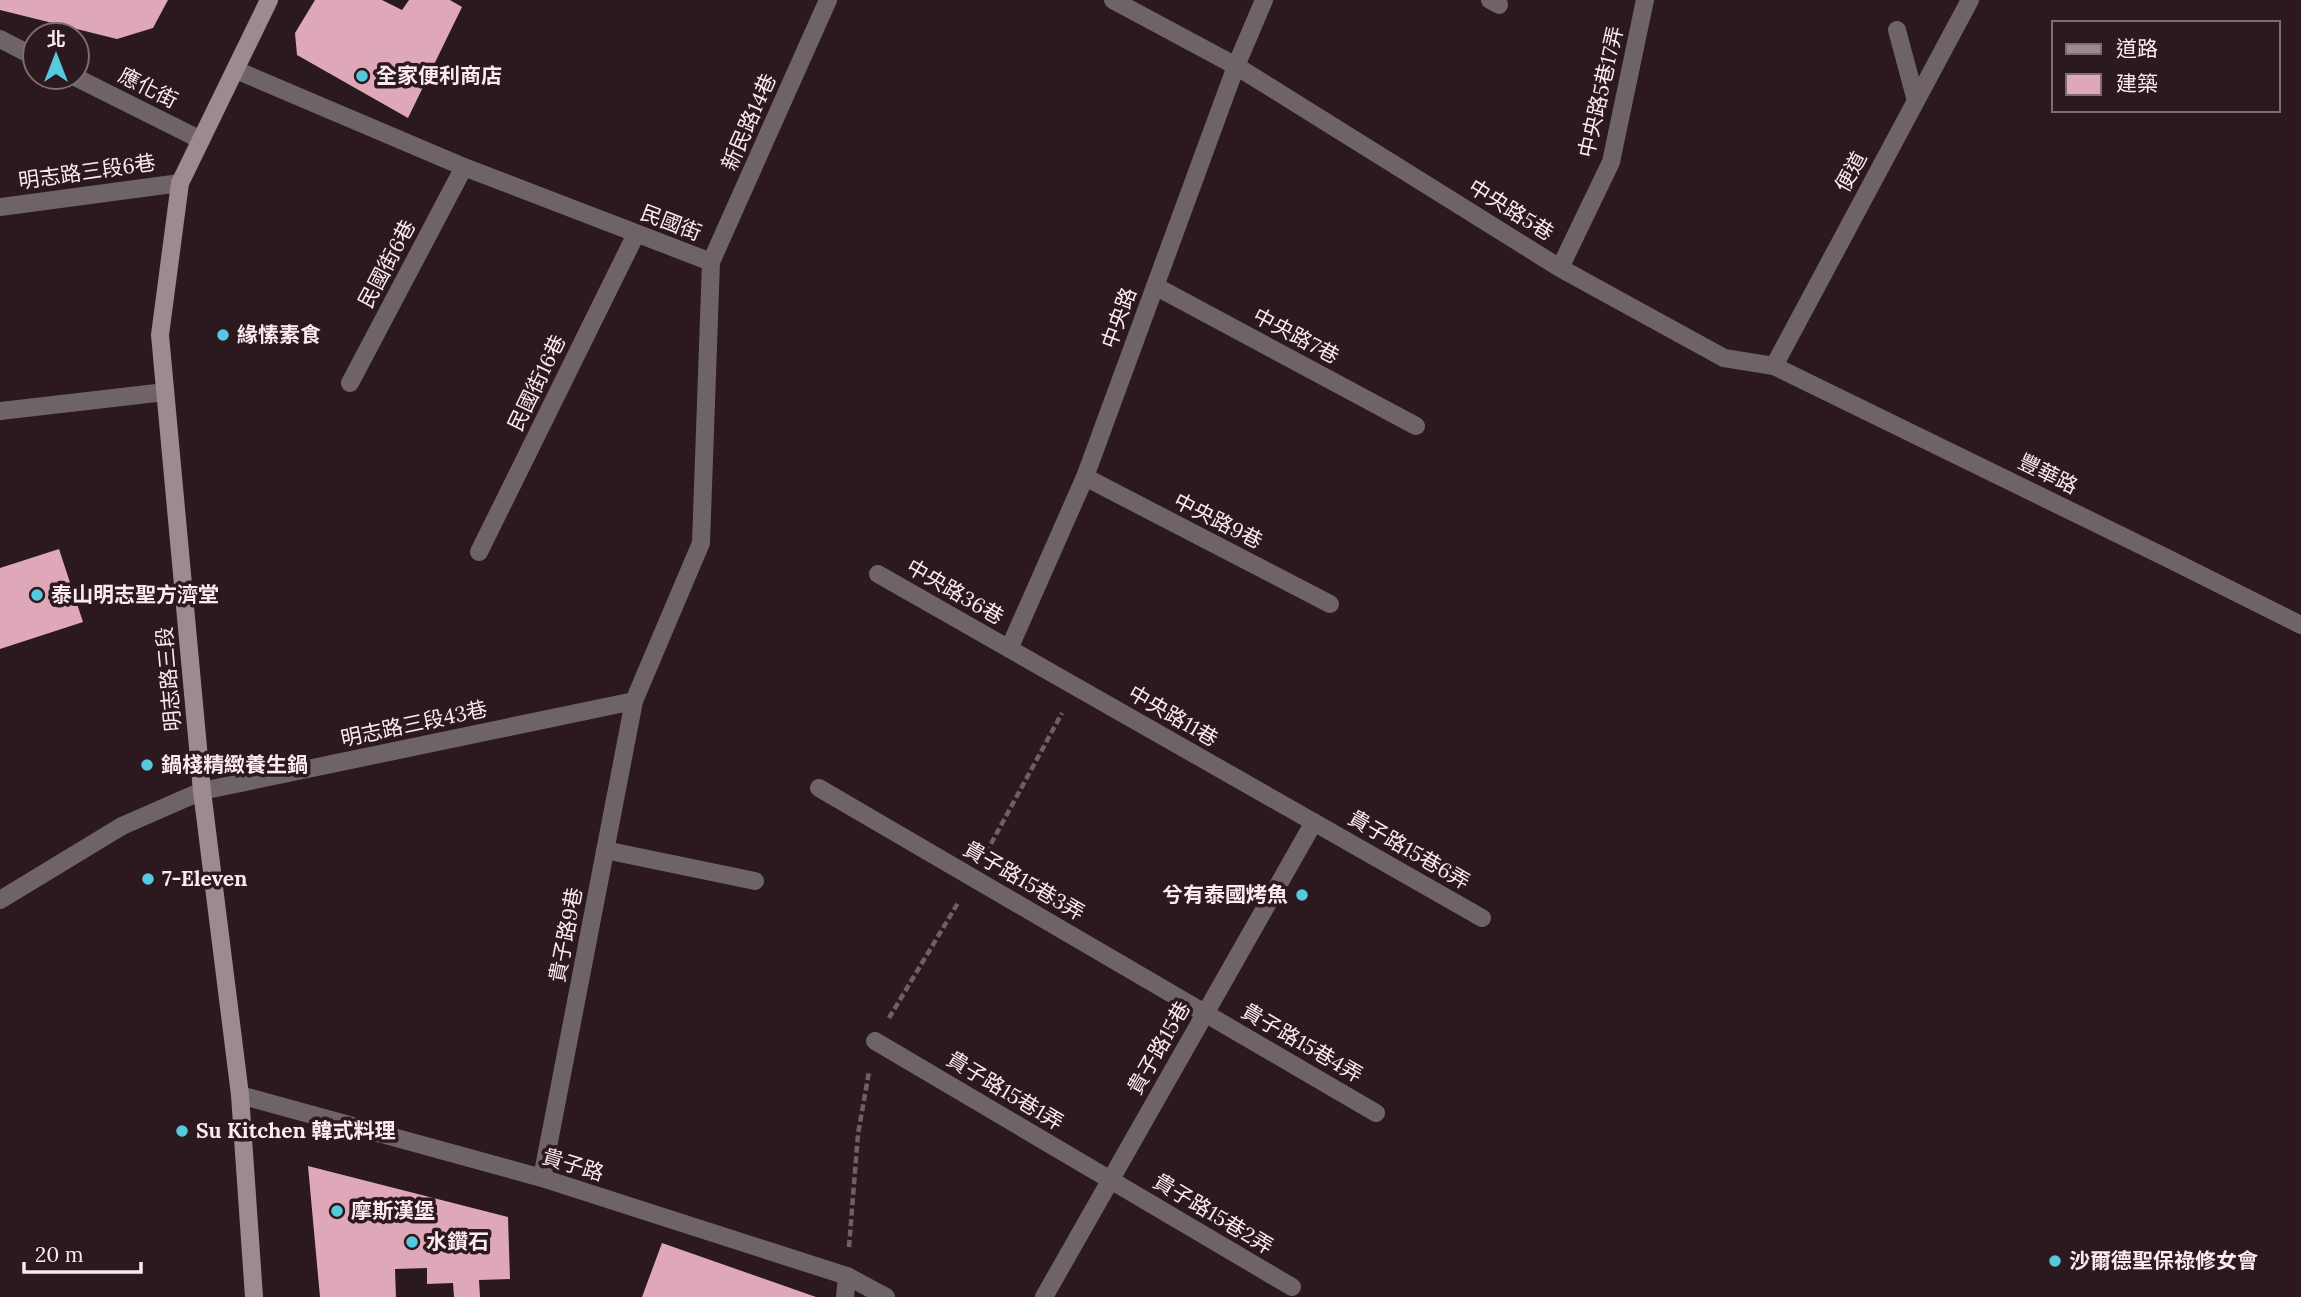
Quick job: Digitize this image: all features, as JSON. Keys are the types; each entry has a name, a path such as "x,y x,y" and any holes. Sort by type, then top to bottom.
{"main road":[{"name":"明志路三段","path":"254,1297 240,1094 202,791 160,335 180,183 269,0"}],"street":[{"name":"新民路14巷","path":"711,262 828,0"},
{"name":"中央路5巷","path":"1112,0 1236,66 1560,268 1724,358 1773,366"},
{"name":"中央路","path":"1009,649 1085,477 1236,66 1264,0"},
{"name":"中央路5巷17弄","path":"1560,268 1611,162 1645,0"},
{"name":"便道","path":"1773,366 1969,0"},
{"path":"1897,30 1916,101"},
{"path":"0,39 21,50"},
{"name":"民國街","path":"236,70 464,167 711,262 701,543 634,701"},
{"name":"應化街","path":"91,85 201,140"},
{"name":"民國街6巷","path":"350,383 464,167"},
{"name":"明志路三段6巷","path":"0,206 180,183"},
{"name":"民國街16巷","path":"480,552 636,234"},
{"name":"中央路7巷","path":"1155,286 1416,426"},
{"name":"豐華路","path":"1773,366 2301,625"},
{"path":"0,411 165,392"},
{"name":"中央路9巷","path":"1085,477 1330,604"},
{"name":"中央路36巷","path":"878,574 1009,649"},
{"name":"中央路11巷","path":"1009,649 1314,822"},
{"name":"明志路三段43巷","path":"0,900 122,826 202,791 634,701"},
{"name":"貴子路9巷","path":"542,1178 634,701"},
{"name":"貴子路15巷3弄","path":"819,788 1205,1013"},
{"name":"貴子路15巷6弄","path":"1314,822 1482,918"},
{"name":"貴子路15巷","path":"1044,1297 1314,822"},
{"path":"606,850 755,881"},
{"name":"貴子路15巷4弄","path":"1205,1013 1376,1113"},
{"name":"貴子路15巷1弄","path":"875,1041 1111,1180"},
{"name":"貴子路","path":"240,1094 542,1178 848,1276 886,1297"},
{"name":"貴子路15巷2弄","path":"1111,1180 1292,1287"},
{"path":"845,1297 848,1276"}],"path":[{"path":"848,1276 858,1134 875,1041 973,878 1076,687"}],"building":[{"path":"0,0 168,0 153,28 117,39 91,33 91,21 44,21 0,10"},
{"path":"315,0 382,0 402,10 409,0 450,0 462,7 408,118 297,55 295,33"},
{"name":"泰山明志聖方濟堂","path":"59,549 83,622 0,649 0,568"},
{"name":"水鑽石","path":"308,1166 508,1217 510,1279 479,1280 480,1297 454,1297 453,1283 427,1284 427,1268 395,1269 396,1297 320,1297"},
{"path":"662,1243 816,1297 642,1297"}],"place":[{"name":"全家便利商店","path":"362,76"},
{"name":"緣愫素食","path":"223,335"},
{"name":"泰山明志聖方濟堂","path":"37,595"},
{"name":"鍋棧精緻養生鍋","path":"147,765"},
{"name":"7-Eleven","path":"148,879"},
{"name":"兮有泰國烤魚","path":"1302,895"},
{"name":"Su Kitchen 韓式料理","path":"182,1131"},
{"name":"摩斯漢堡","path":"337,1211"},
{"name":"水鑽石","path":"412,1242"},
{"name":"沙爾德聖保祿修女會","path":"2055,1261"}]}
